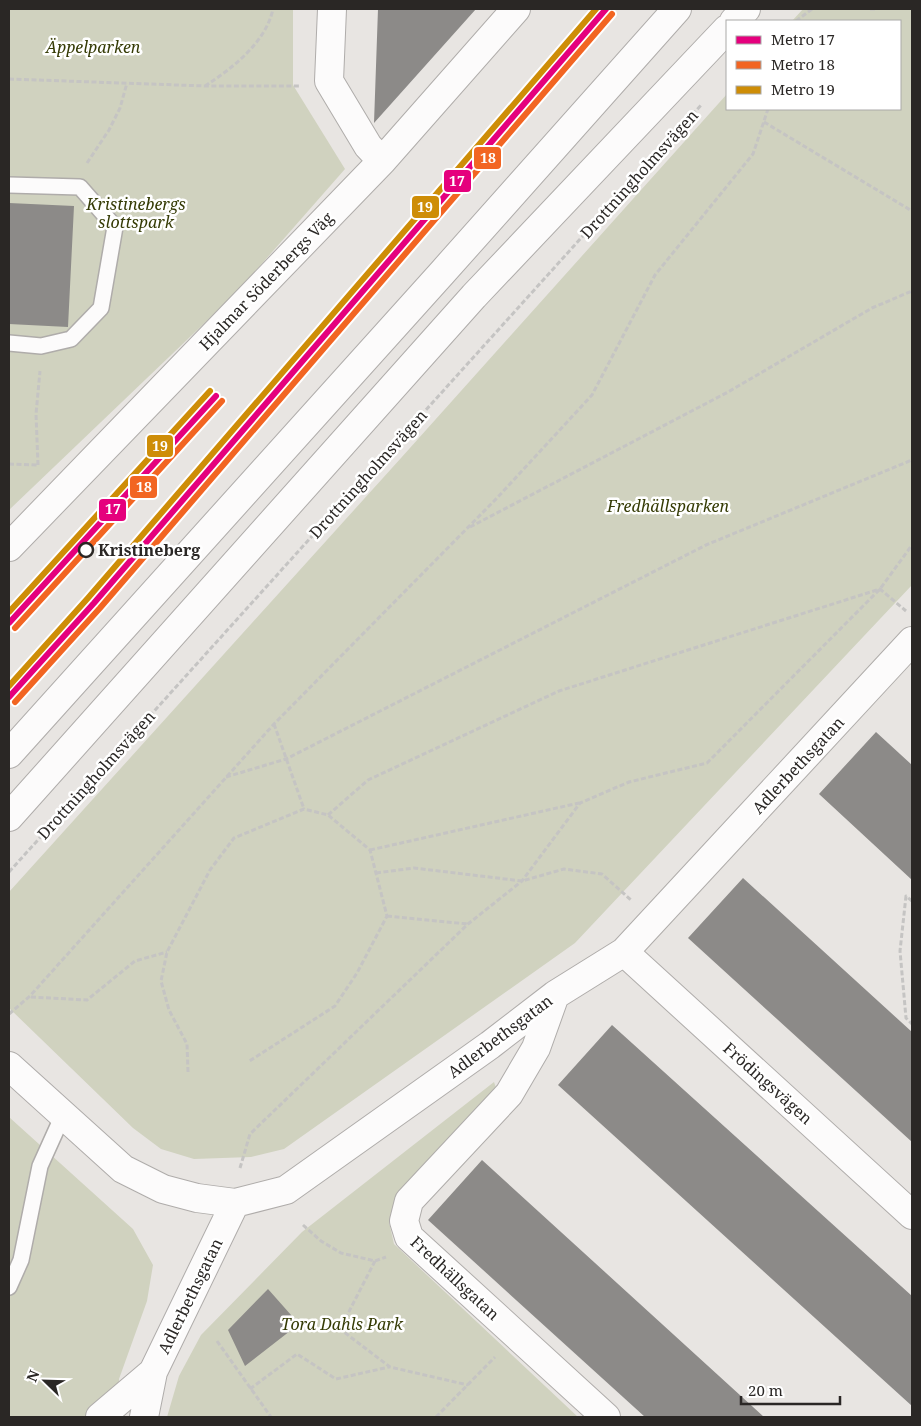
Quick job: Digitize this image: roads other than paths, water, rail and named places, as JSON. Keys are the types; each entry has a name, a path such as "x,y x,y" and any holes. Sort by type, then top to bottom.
{"street":[{"path":"332,9 329,81 368,146 382,161"},
{"name":"Hjalmar Söderbergs Väg","path":"9,547 382,161 516,9"},
{"path":"9,754 429,288 677,9"},
{"path":"735,20 746,9"},
{"name":"Drottningholmsvägen","path":"9,816 474,296 726,30"},
{"name":"Adlerbethsgatan","path":"100,1417 153,1372 235,1203 286,1190 490,1045 555,995 624,952 908,655"},
{"name":"Frödingsvägen","path":"624,952 912,1215"},
{"name":"Fredhällsgatan","path":"555,995 536,1048 509,1094 409,1201 404,1221 409,1237 606,1417"},
{"path":"9,1066 123,1169 163,1189 197,1198 235,1203"},
{"path":"144,1417 153,1372"}],"lane":[{"path":"9,185 80,187 114,227 101,308 71,339 41,346 9,343"},
{"path":"9,1287 21,1260 40,1166 63,1115"}],"metro line":[{"name":"19","path":"9,686 88,598 596,9"},
{"name":"17","path":"9,697 94,603 606,9"},
{"name":"18","path":"15,702 100,608 612,14"},
{"name":"19","path":"9,612 210,391"},
{"name":"17","path":"9,623 216,396"},
{"name":"18","path":"15,628 222,401"}],"place":[{"name":"Kristineberg","path":"86,550"}],"park label":[{"name":"Äppelparken","path":"93,47"},
{"name":"Kristinebergs slottspark","path":"136,213"},
{"name":"Fredhällsparken","path":"668,506"},
{"name":"Tora Dahls Park","path":"342,1324"}]}
